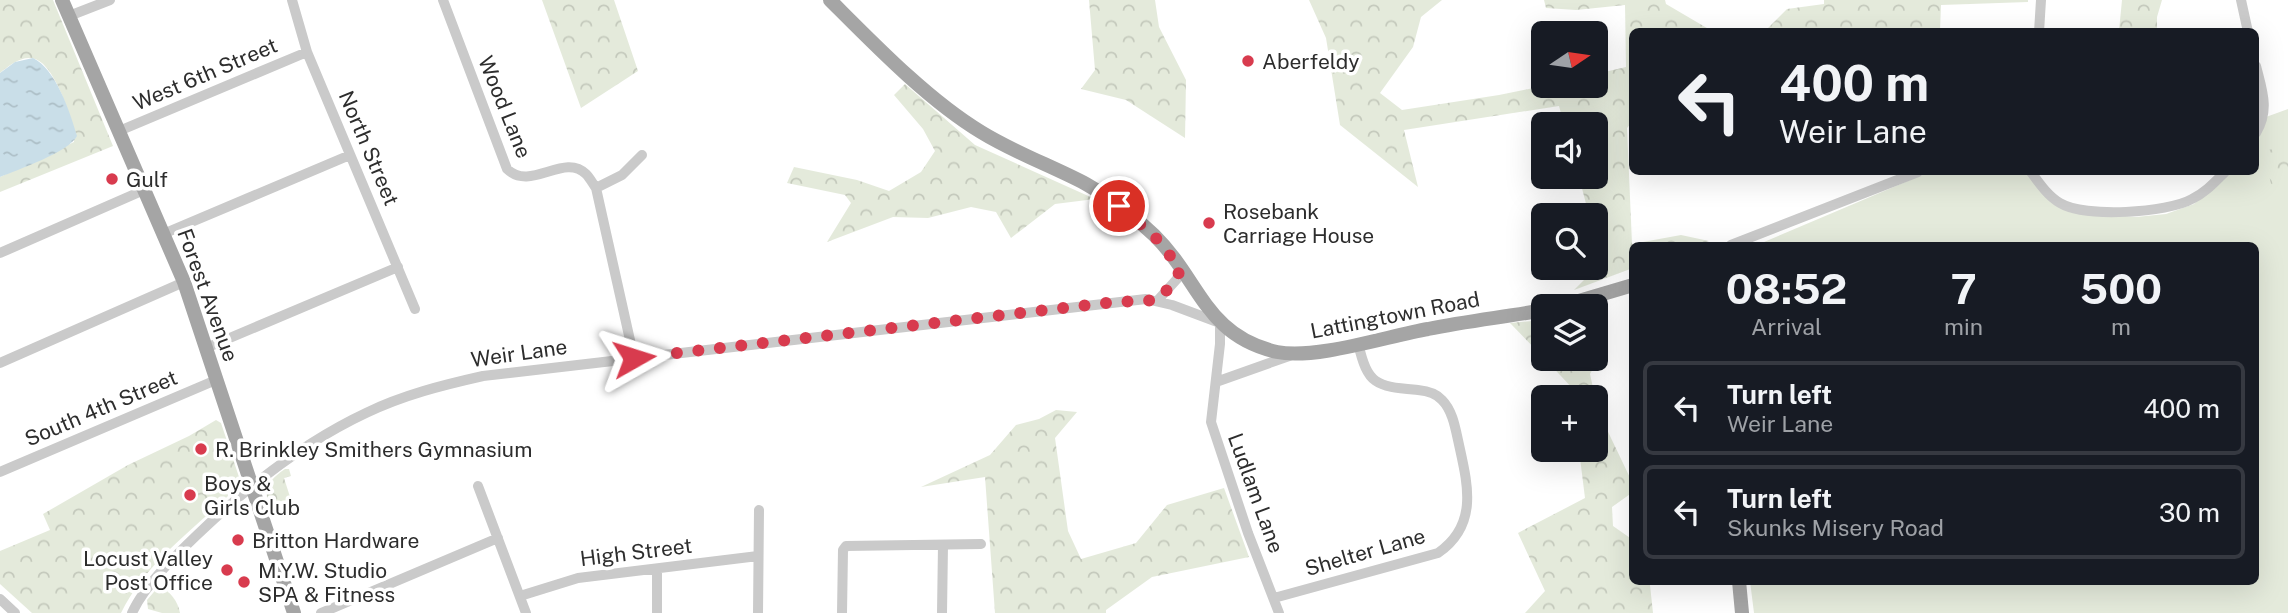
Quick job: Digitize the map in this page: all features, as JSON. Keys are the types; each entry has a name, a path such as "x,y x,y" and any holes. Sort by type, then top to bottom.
{"main road":[{"name":"Forest Avenue","path":"62,0 184,282 294,613"},
{"path":"830,0 922,87 964,121 1010,148 1087,184 1108,197 1155,237 1220,323"},
{"path":"1603,294 1629,286"},
{"name":"Lattingtown Road","path":"1220,323 1245,341 1270,350 1311,354 1430,328 1531,312"},
{"path":"1739,585 1742,613"}],"street":[{"path":"69,16 110,0"},
{"name":"North Street","path":"292,0 307,52 415,309"},
{"name":"Wood Lane","path":"443,0 507,169 517,176 529,177 564,168 577,169 586,174 596,188"},
{"path":"2039,28 2041,0"},
{"path":"2242,0 2247,28"},
{"name":"West 6th Street","path":"118,131 307,52"},
{"path":"2259,78 2265,112 2259,126"},
{"path":"163,234 351,155"},
{"path":"634,358 596,188 622,175 642,155"},
{"path":"1739,242 1910,175"},
{"path":"2033,175 2047,193 2061,204 2074,208 2134,212 2168,208 2192,199 2222,175"},
{"path":"0,253 144,190"},
{"path":"206,348 398,267"},
{"path":"1158,300 1177,279 1180,268"},
{"path":"0,363 184,282"},
{"name":"Weir Lane","path":"132,613 137,601 184,548 252,486 318,439 366,413 419,393 483,376 1114,302 1158,300 1220,323"},
{"name":"Ludlam Lane","path":"1220,323 1220,344 1211,411 1214,436 1279,613"},
{"name":"Shelter Lane","path":"1273,598 1438,553 1455,538 1463,523 1467,504 1467,480 1447,405 1432,392 1396,388 1375,381 1364,366 1358,343"},
{"path":"1216,382 1294,354"},
{"name":"South 4th Street","path":"0,472 216,380"},
{"path":"478,486 526,613"},
{"path":"758,613 759,510"},
{"path":"321,613 498,538"},
{"path":"842,613 843,550 846,545 981,544"},
{"path":"942,613 943,545"},
{"name":"High Street","path":"520,596 557,582 578,578 758,556"},
{"path":"657,569 657,613"},
{"path":"0,599 15,613"}],"green space":[{"path":"0,0 53,0 113,146 0,192 0,177 74,142 71,122 62,96 50,72 42,64 35,59 25,58 0,73"},
{"path":"542,0 614,0 638,71 581,108"},
{"path":"1089,0 1155,0 1159,27 1186,80 1185,138 1126,100 1081,89 1095,70"},
{"path":"1309,0 1442,0 1421,17 1413,47 1380,93 1402,110 1531,88 1531,98 1608,98 1608,71 1626,67 1625,5 1576,10 1546,8 1544,0 1665,0 1666,4 1707,28 1629,28 1627,128 1632,242 1629,242 1629,269 1608,277 1608,203 1586,203 1582,189 1608,189 1608,112 1561,112 1559,106 1404,130 1418,187 1340,125 1326,38"},
{"path":"1824,0 2028,0 1941,5 1940,28 1768,28 1787,9 1824,4"},
{"path":"2122,0 2162,0 2157,28 2119,28"},
{"path":"905,84 975,145 1095,199 1055,204 1011,238 996,212 971,207 928,218 893,217 827,242 851,203 845,195 787,183 794,167 857,180 889,191 921,172 935,151 923,129 894,95"},
{"path":"2288,109 2288,613 1754,613 1750,585 2259,585 2259,242 1764,242 1922,175 2031,175 2073,211 2136,217 2166,214 2194,204 2227,175 2259,175 2259,132 2266,117"},
{"path":"2288,146 2288,189 2273,192 2263,151"},
{"path":"1681,235 1709,241 1643,242"},
{"path":"1584,280 1601,280 1574,290"},
{"path":"1531,321 1531,345 1510,323"},
{"path":"1556,371 1592,371 1592,385 1569,385"},
{"path":"1056,410 1077,412 1055,438 1068,531 1081,559 1136,543 1167,505 1224,488 1249,557 1152,577 1106,610 1106,613 995,613 985,477 921,487 990,455 1016,425 1039,419"},
{"path":"216,420 221,423 241,483 160,559 132,593 121,613 32,613 0,584 0,551 50,530 43,514 128,465"},
{"path":"1608,432 1629,476 1629,495 1612,507 1613,526 1629,537 1629,585 1650,585 1653,613 1525,613 1545,591 1518,533 1585,498 1580,462 1608,462"},
{"path":"289,469 291,476 284,478 291,500 269,507 267,489 275,476"},
{"path":"159,586 173,597 180,613 162,613 148,609 147,600"}],"water":[{"path":"33,58 49,71 55,81 77,136 54,154 0,177 0,73 15,62"}],"place":[{"name":"Aberfeldy","path":"1248,61"},
{"name":"Gulf","path":"112,179"},
{"name":"Rosebank Carriage House","path":"1209,223"},
{"name":"R. Brinkley Smithers Gymnasium","path":"201,449"},
{"name":"Boys & Girls Club","path":"190,495"},
{"name":"Britton Hardware","path":"238,540"},
{"name":"Locust Valley Post Office","path":"227,570"},
{"name":"M.Y.W. Studio SPA & Fitness","path":"244,582"}],"route":[{"path":"634,358 1114,302 1158,300 1177,279 1180,268 1155,237 1119,206"}]}
